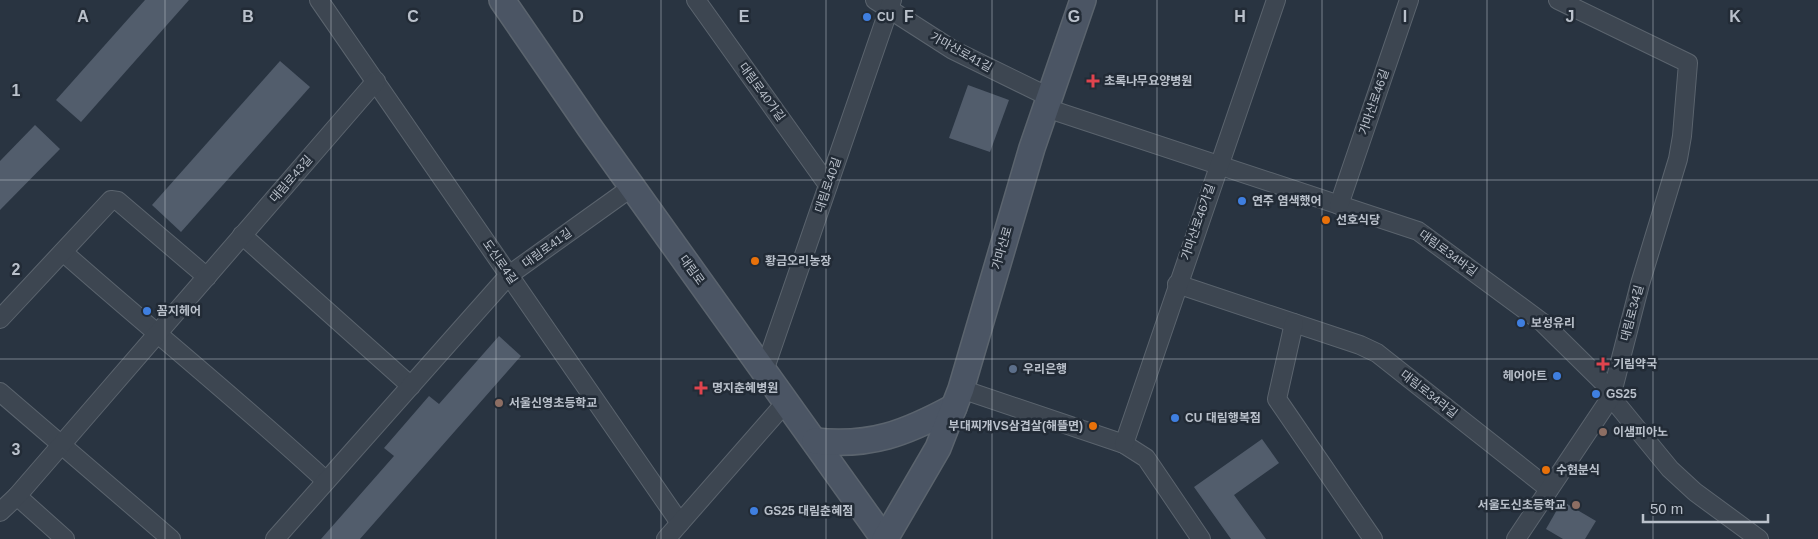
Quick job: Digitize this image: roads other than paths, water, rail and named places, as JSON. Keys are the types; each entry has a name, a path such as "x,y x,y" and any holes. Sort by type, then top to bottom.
{"main road":[{"name":"대림로","path":"502,0 632,187 884,539"},
{"name":"가마산로","path":"884,539 938,448 958,398 1048,103 1083,0"},
{"path":"815,441 852,443 886,438 916,428 958,398"}],"street":[{"name":"도신로4길","path":"319,0 680,523"},
{"name":"대림로40가길","path":"696,0 828,185"},
{"name":"가마산로46가길","path":"1124,444 1177,284 1276,0"},
{"name":"가마산로46길","path":"1339,205 1409,0"},
{"name":"대림로34길","path":"1516,539 1611,397 1640,284 1678,159 1682,136 1688,63 1558,0"},
{"name":"대림로40길","path":"764,371 828,185 885,3"},
{"name":"가마산로41길","path":"885,3 953,50 1048,103"},
{"name":"대림로43길","path":"0,512 17,496 376,81"},
{"path":"1048,103 1218,165"},
{"name":"대림로34바길","path":"1218,165 1418,231 1543,323 1604,383 1611,397 1670,469 1695,492 1758,539"},
{"name":"대림로41길","path":"275,539 509,275 632,187"},
{"path":"0,319 112,200 118,201 207,276"},
{"path":"242,235 411,386"},
{"path":"62,252 156,335 275,434 326,481"},
{"name":"대림로34라길","path":"1177,284 1360,345 1377,353 1549,489"},
{"path":"1294,324 1278,399 1374,539"},
{"path":"0,392 171,539"},
{"path":"958,398 1124,444 1146,458 1201,539"},
{"path":"666,539 786,402"},
{"path":"17,496 65,539"}],"place":[{"name":"CU","path":"867,17"},
{"name":"초록나무요양병원","path":"1093,81"},
{"name":"연주 염색했어","path":"1242,201"},
{"name":"선호식당","path":"1326,220"},
{"name":"황금오리농장","path":"755,261"},
{"name":"꼼지헤어","path":"147,311"},
{"name":"보성유리","path":"1521,323"},
{"name":"기림약국","path":"1603,364"},
{"name":"우리은행","path":"1013,369"},
{"name":"헤어아트","path":"1557,376"},
{"name":"명지춘혜병원","path":"701,388"},
{"name":"GS25","path":"1596,394"},
{"name":"서울신영초등학교","path":"499,403"},
{"name":"CU 대림행복점","path":"1175,418"},
{"name":"부대찌개VS삼겹살(해뜰면)","path":"1093,426"},
{"name":"이샘피아노","path":"1603,432"},
{"name":"수현분식","path":"1546,470"},
{"name":"서울도신초등학교","path":"1576,505"},
{"name":"GS25 대림춘혜점","path":"754,511"}]}
